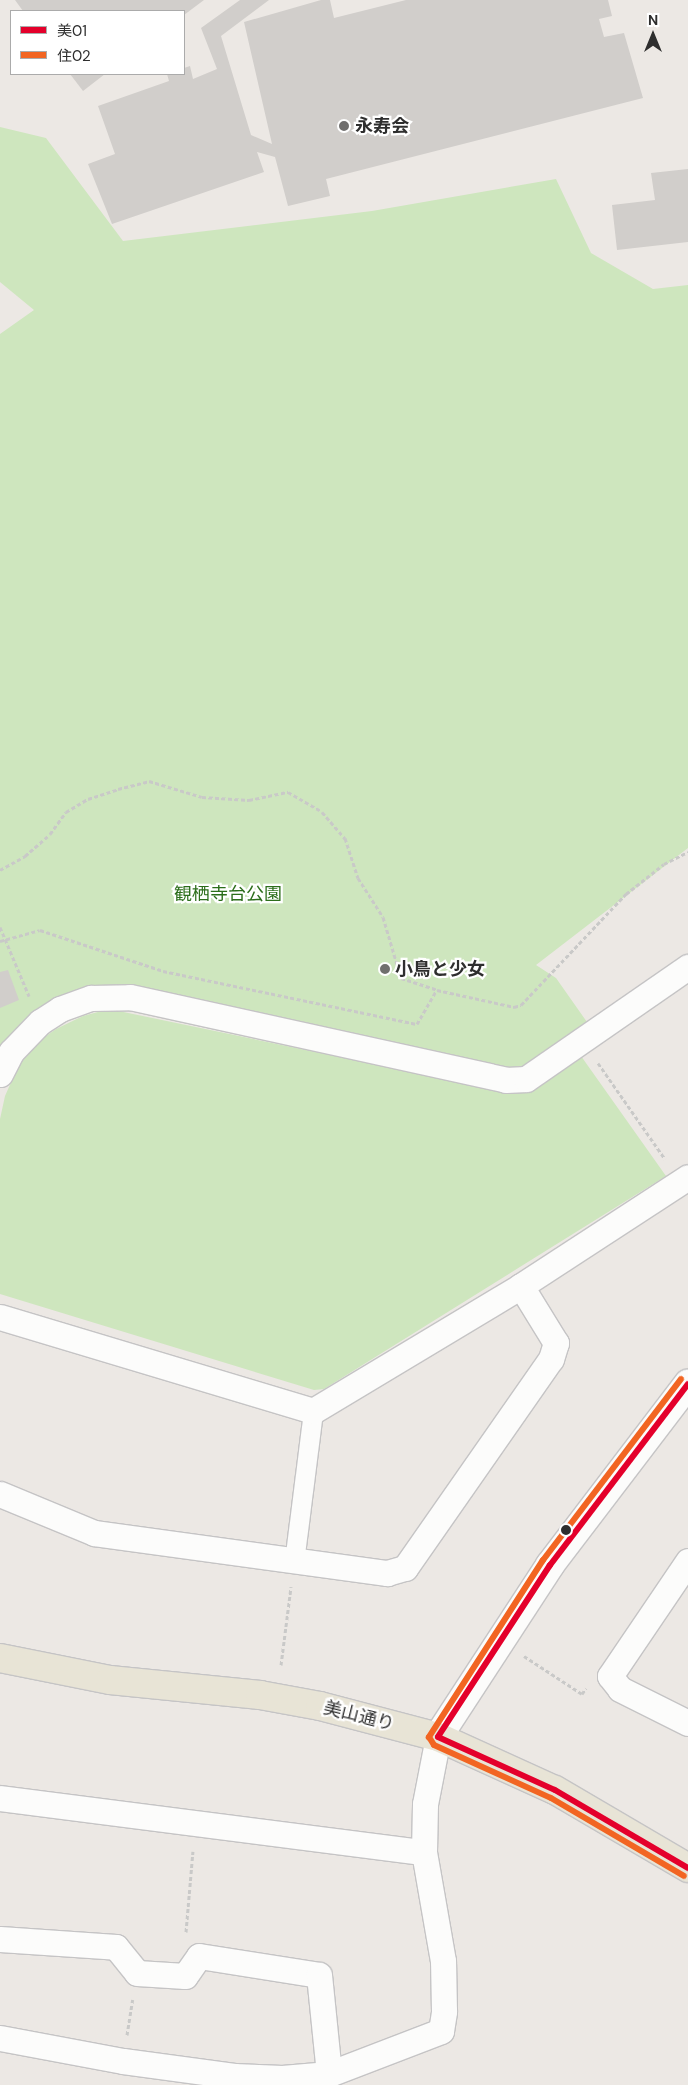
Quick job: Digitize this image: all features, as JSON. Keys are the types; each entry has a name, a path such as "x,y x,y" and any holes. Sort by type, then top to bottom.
{"main road":[{"name":"美山通り","path":"0,1658 110,1680 269,1697 320,1706 438,1737 555,1790 688,1868"}],"street":[{"path":"0,1074 11,1052 40,1022 60,1009 91,998 130,997 506,1080 526,1079 688,967"},
{"path":"0,1317 313,1411 521,1286 686,1183"},
{"path":"0,1494 94,1533 294,1562 387,1573 405,1568 551,1359 556,1343 521,1286"},
{"path":"0,2038 123,2061 234,2076 282,2078 329,2074 441,2031 444,2011 443,1962 424,1852 426,1804 438,1737 550,1565 688,1384"},
{"path":"294,1562 313,1411"},
{"path":"688,1561 610,1676 620,1689 688,1723"},
{"path":"0,1798 196,1820 424,1852"},
{"path":"0,1939 116,1946 137,1973 185,1976 199,1956 319,1976 329,2074"}],"path":[{"path":"0,870 26,856 50,834 66,812 88,799 118,789 149,781 202,797 249,800 288,792 322,812 345,838 358,878 383,917 401,978 437,990 514,1007 521,1005 626,894 664,864 688,852"},
{"path":"0,927 40,1022"},
{"path":"0,941 40,930 163,971 416,1024 437,990"},
{"path":"595,1059 666,1161"},
{"path":"281,1665 294,1562"},
{"path":"524,1656 582,1694"},
{"path":"186,1935 196,1820"},
{"path":"123,2061 137,1973"}],"green space":[{"name":"観栖寺台公園","path":"0,127 46,138 123,241 372,211 556,179 591,253 653,289 688,285 688,848 536,965 556,978 594,1032 526,1079 130,997 60,1009 0,1074 0,334 34,310 0,282"},
{"path":"109,1009 503,1091 526,1090 538,1086 581,1056 666,1176 324,1389 314,1390 0,1294 0,1119 5,1096 20,1062 35,1044 56,1029 83,1016"}],"building":[{"path":"15,0 204,0 185,14 185,10 22,10"},
{"path":"240,0 269,0 221,36 251,135 272,144 244,22 321,0 330,0 334,18 406,0 608,0 612,16 599,19 604,37 624,33 643,98 326,179 330,196 288,206 275,157 257,152 264,172 112,224 88,164 115,154 98,106 169,81 167,75 185,75 185,68 190,66 193,79 217,69 201,28"},
{"path":"71,75 104,75 83,91"},
{"path":"688,169 688,242 617,250 612,205 655,200 651,173"},
{"path":"8,970 19,1000 0,1008 0,972"}],"transit line":[{"name":"住02","path":"681,1379 543,1560 429,1737 434,1745 551,1798 684,1876"},
{"name":"美01","path":"688,1384 550,1565 438,1737 555,1790 688,1868"}],"place":[{"name":"永寿会","path":"344,126"},
{"name":"小鳥と少女","path":"385,969"}]}
